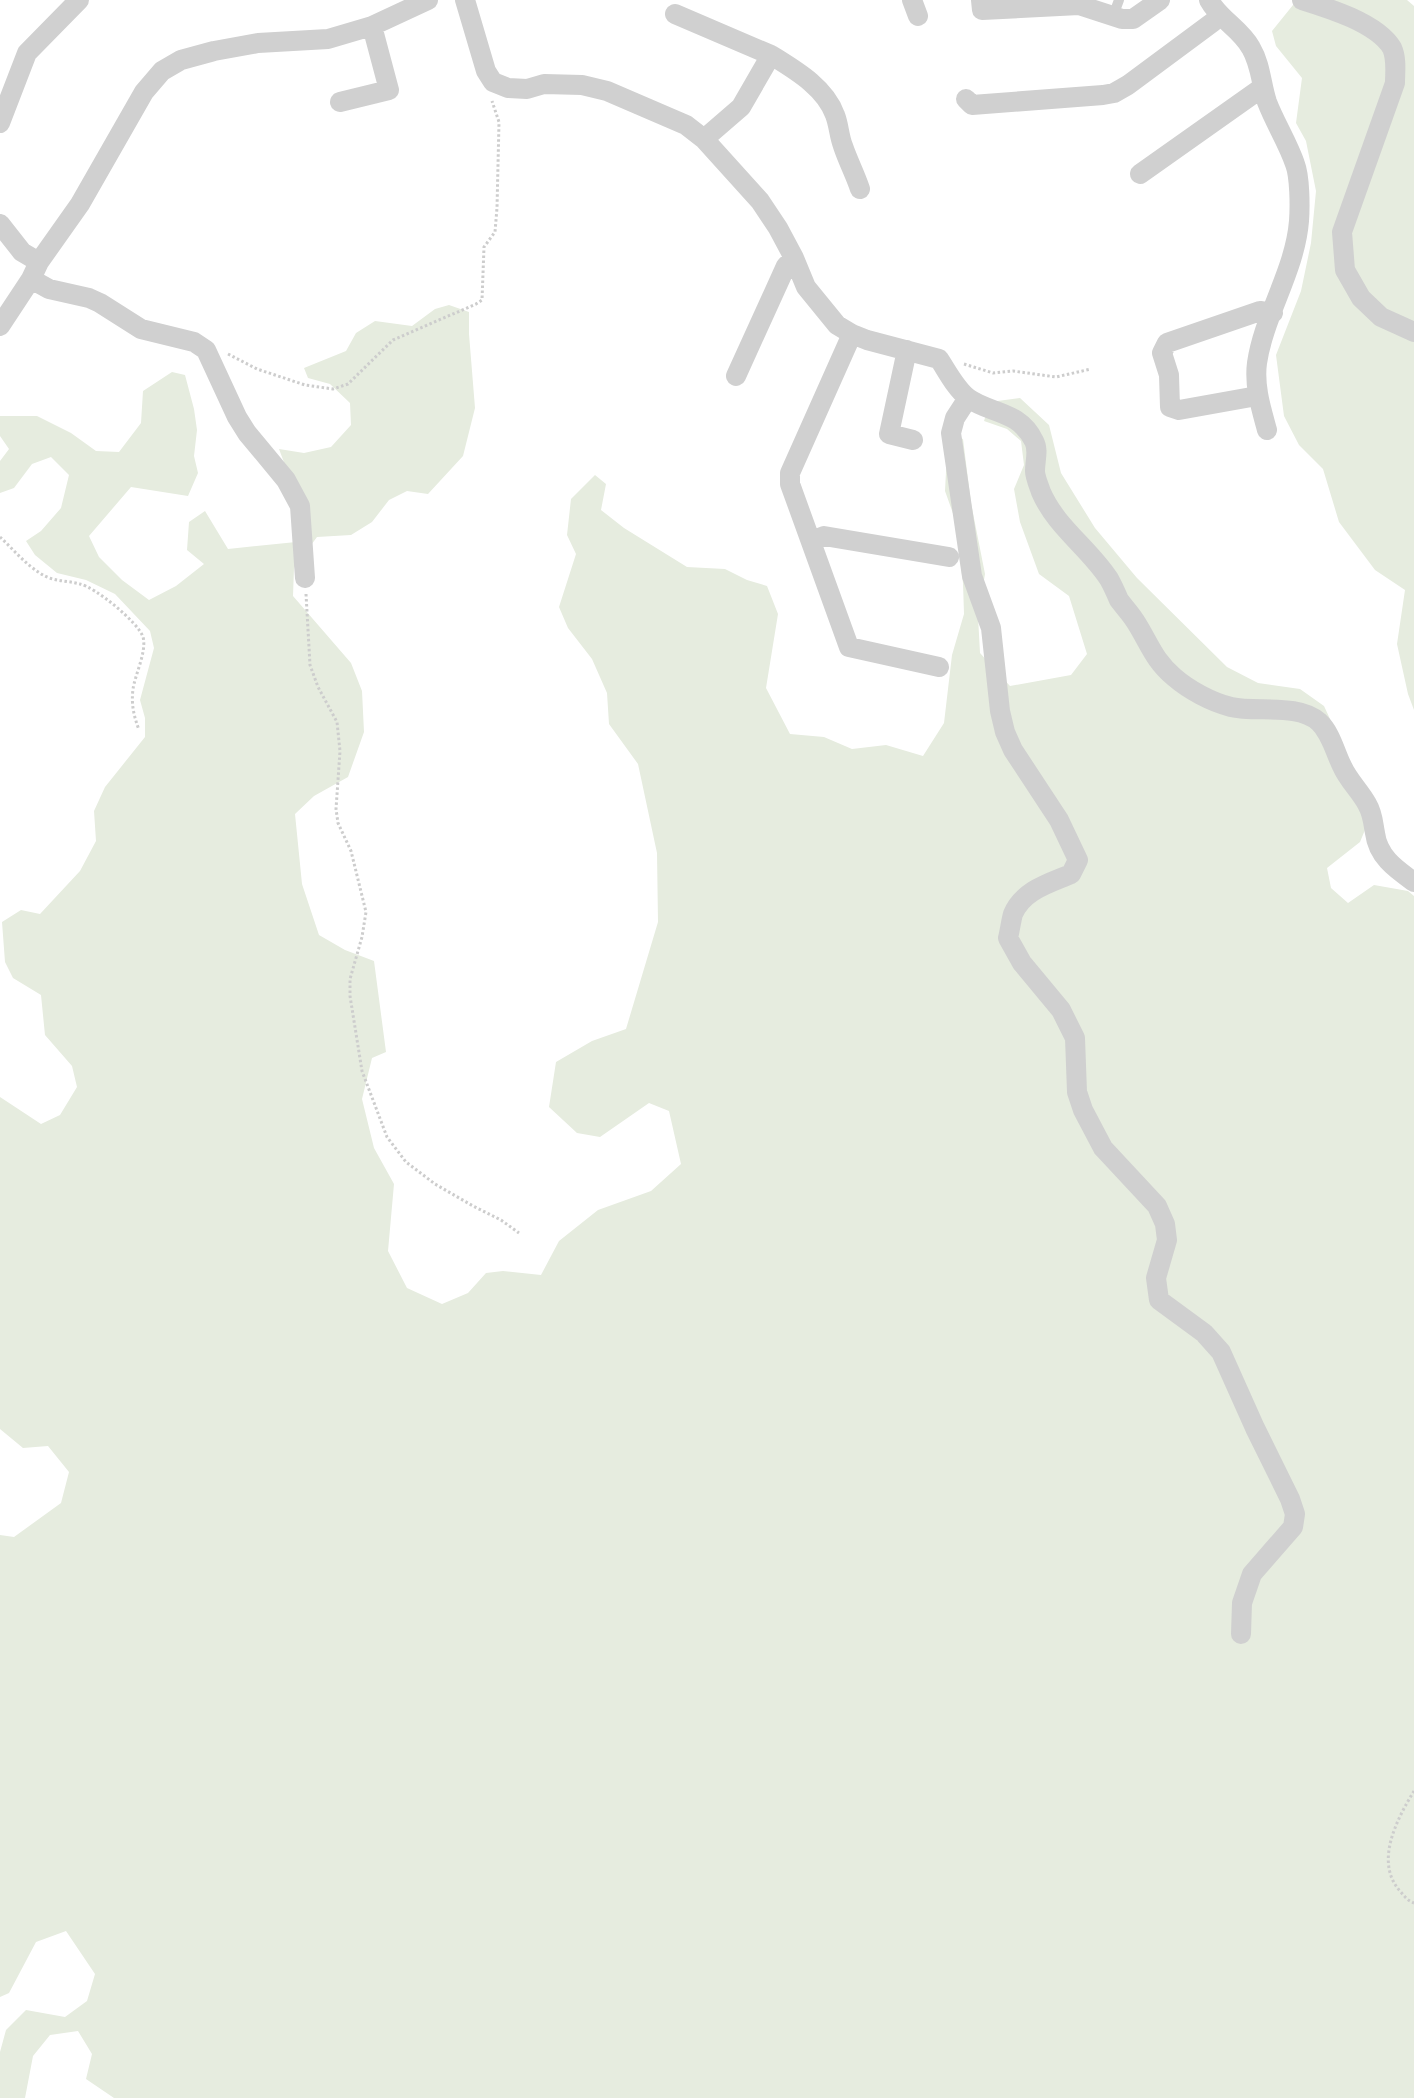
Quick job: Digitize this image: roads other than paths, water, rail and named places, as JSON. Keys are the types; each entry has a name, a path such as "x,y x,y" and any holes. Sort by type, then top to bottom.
{"street":[{"path":"0,123 27,53 79,0"},
{"path":"0,326 80,204 144,92 162,71 181,60 214,50 258,43 328,39 372,26 428,0"},
{"path":"465,0 486,71 493,82 508,88 527,89 544,84 582,85 607,91 686,126 704,139 760,202 778,228 794,258 806,288 837,325 852,334 938,359 968,398 1002,412 1020,423 1034,441 1037,453 1035,472 1041,492 1052,512 1092,556 1137,623 1154,656 1174,677 1194,692 1231,707 1266,708 1300,713 1319,722 1328,734 1346,775 1367,804 1373,817 1375,835 1380,851 1392,866 1414,882"},
{"path":"981,0 982,10 1038,3 1116,8 1122,19 1133,19 1160,0"},
{"path":"1303,0 1332,9 1369,28 1383,38 1392,48 1396,63 1395,83 1342,232 1345,270 1361,298 1381,318 1414,332"},
{"path":"1214,7 1251,46 1260,66 1267,102 1296,166 1299,221 1293,253 1257,364 1257,396 1267,430"},
{"path":"966,99 972,105 1114,93 1128,85 1213,22 1214,7"},
{"path":"675,14 771,55 806,77 819,89 835,114 842,145 856,174 860,189"},
{"path":"340,102 389,90 372,26"},
{"path":"704,139 741,107 771,55"},
{"path":"1140,174 1263,87"},
{"path":"0,224 49,289 89,298 140,329 194,342 206,350 237,417 247,433 286,480 300,506 305,578"},
{"path":"736,376 786,266 794,258"},
{"path":"1257,396 1179,410 1170,407 1169,375 1162,353 1167,343 1260,311 1273,313"},
{"path":"852,334 790,472 790,484 849,647 939,666"},
{"path":"907,350 889,434 913,440"},
{"path":"968,398 955,418 951,433 972,576 991,628 1000,711 1005,732 1013,750 1059,820 1078,860 1071,874 1036,889 1020,903 1013,914 1008,938 1022,963 1061,1010 1074,1038 1077,1092 1083,1110 1103,1148 1157,1206 1165,1224 1167,1240 1156,1278 1159,1300 1204,1333 1221,1352 1255,1428 1290,1499 1295,1514 1293,1527 1252,1574 1242,1603 1241,1634"},
{"path":"811,541 824,536 949,557"}]}
